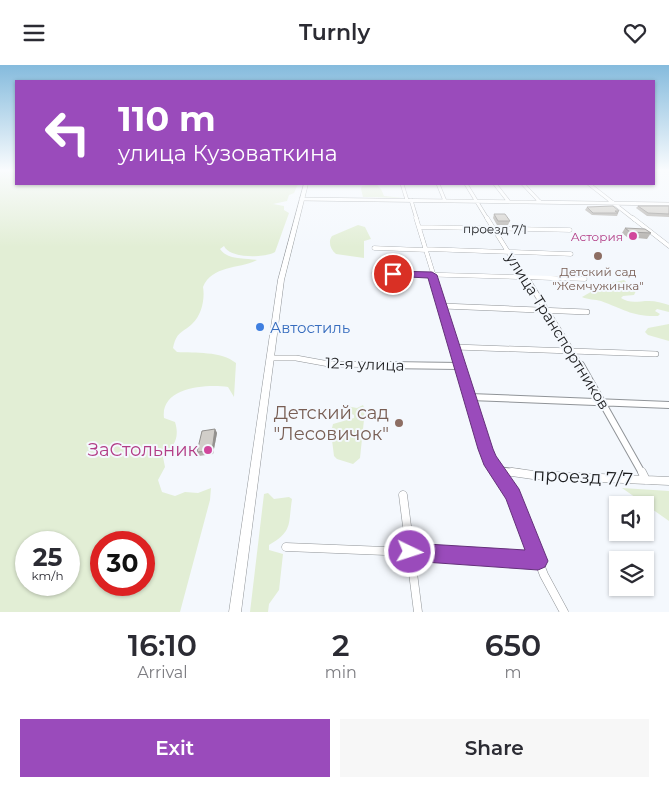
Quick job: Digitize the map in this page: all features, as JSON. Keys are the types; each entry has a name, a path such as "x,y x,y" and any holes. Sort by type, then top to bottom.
{"highway":[{"path":"235,612 282,275 302,196"}],"street":[{"path":"407,196 419,227 485,449 513,495 544,575 564,612"},
{"path":"443,196 445,201"},
{"name":"улица Транспортников","path":"473,196 508,252 548,311 603,402 646,480"},
{"path":"504,196 509,202"},
{"path":"534,196 540,202"},
{"path":"604,196 669,246"},
{"path":"301,199 669,204"},
{"name":"проезд 7/1","path":"419,227 570,230"},
{"path":"374,249 572,253"},
{"path":"374,273 585,279"},
{"path":"443,306 587,312"},
{"path":"455,347 656,354"},
{"name":"12-я улица","path":"270,358 302,359 329,365 461,366"},
{"path":"470,397 669,405"},
{"name":"проезд 7/7","path":"497,470 534,475 669,481"},
{"path":"403,495 418,612"},
{"path":"286,547 410,552 538,561"}],"green space":[{"path":"0,196 289,196 287,201 273,204 284,206 284,210 289,213 275,252 248,256 233,253 224,246 220,249 223,253 232,257 257,260 220,271 207,280 203,287 204,296 198,316 192,324 180,333 173,348 177,352 223,356 236,363 234,397 228,387 197,387 177,394 169,400 165,408 164,418 175,422 177,433 173,445 163,457 165,467 158,480 162,492 175,496 185,492 198,493 211,488 210,500 180,612 0,612"},
{"path":"363,196 384,196 403,198"},
{"path":"358,225 365,227 371,239 364,241 364,258 336,254 330,245 332,236"},
{"path":"624,280 636,291 634,295 621,298 631,302 659,302 669,305 669,312 657,309 655,311 660,314 658,316 642,315 628,312 601,301 582,297 596,289 607,289 611,283"},
{"path":"669,324 669,341 648,335 645,332 648,328"},
{"path":"363,405 365,410 360,458 353,464 337,459 334,456 331,432 333,424 354,418 354,415 345,411 346,406 357,408"},
{"path":"622,488 669,491 669,521 654,510 654,496 633,496"},
{"path":"268,493 274,499 289,497 292,499 286,531 269,545 269,550 283,554 279,590 269,604 268,612 250,612 264,494"}],"building":[{"path":"613,206 619,211 615,211 618,213 593,213 587,207"},
{"path":"638,206 669,206 669,214 648,213"},
{"path":"494,214 505,214 510,221 498,221"},
{"path":"625,228 645,229 651,233 630,232"},
{"name":"ЗаСтольник","path":"215,429 212,451 197,452 202,431"}],"place":[{"name":"Астория","path":"633,236"},
{"name":"Детский сад \"Жемчужинка\"","path":"598,256"},
{"name":"Автостиль","path":"260,327"},
{"name":"Детский сад \"Лесовичок\"","path":"399,423"},
{"name":"ЗаСтольник","path":"208,450"}],"route":[{"path":"393,274 432,275 458,354 485,449 513,495 538,561 410,552"}]}
